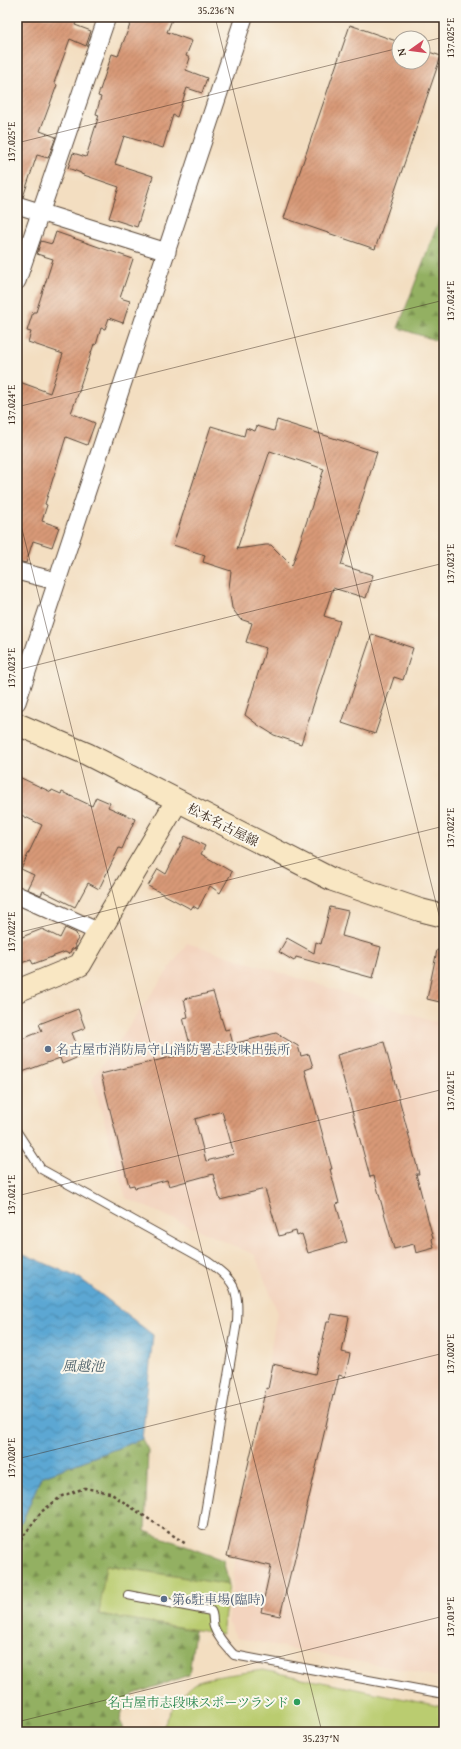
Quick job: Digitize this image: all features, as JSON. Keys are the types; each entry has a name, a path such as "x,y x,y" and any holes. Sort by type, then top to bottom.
{"main road":[{"path":"17,724 87,754 177,801"},
{"name":"松本名古屋線","path":"17,992 80,966 177,801 333,880 420,910 444,916"}],"street":[{"path":"17,282 107,17"},
{"path":"17,702 244,17"},
{"path":"17,205 167,252"},
{"path":"17,571 56,581"},
{"path":"17,895 99,932"}],"lane":[{"path":"17,1132 41,1169 208,1261 227,1275 235,1289 238,1308 237,1322 203,1525"},
{"path":"128,1595 211,1611 213,1615 213,1626 221,1641 234,1655 444,1694"}],"path":[{"path":"17,1545 41,1512 62,1496 85,1488 110,1493 186,1544"}],"shaded area":[{"path":"187,943 444,1024 444,1678 237,1638 228,1622 235,1563 277,1311 255,1255 126,1198 92,1079"}],"green space":[{"path":"444,207 444,343 398,328"},
{"path":"142,1439 148,1450 145,1531 223,1560 229,1585 107,1565 99,1614 195,1630 189,1675 134,1694 124,1705 120,1720 124,1732 17,1732 17,1527 22,1522 41,1477"},
{"name":"第6駐車場(臨時)","path":"106,1565 229,1585 222,1634 99,1614"},
{"name":"名古屋市志段味スポーツランド","path":"263,1670 444,1707 444,1732 161,1732 181,1697 199,1681 220,1676"}],"water":[{"name":"風越池","path":"17,1251 81,1279 153,1335 142,1439 41,1477 22,1522 17,1527"}],"building":[{"path":"17,17 78,17 75,25 91,31 86,46 70,39 54,83 57,85 40,131 56,137 48,158 37,155 23,197 17,195"},
{"path":"133,17 173,17 167,32 192,41 186,56 190,58 186,70 207,78 202,93 187,88 177,117 173,115 163,148 124,136 115,164 153,176 137,227 109,218 119,187 68,168 73,153 86,157 99,115 96,114 101,97 98,96 112,54 118,56"},
{"path":"350,25 391,39 391,70 431,70 431,53 441,56 375,249 284,218"},
{"path":"56,232 133,259 120,298 130,301 123,323 109,318 105,329 101,328 96,345 94,344 71,413 95,423 87,445 66,437 45,504 47,505 42,521 59,527 52,547 33,541 26,563 17,561 17,381 50,393 63,354 28,342 31,332 27,331 33,312 36,312 53,259 37,254 41,241 52,244"},
{"path":"277,420 377,452 341,565 373,575 366,598 333,588 324,616 340,621 301,744 274,735 245,715 266,648 246,642 252,623 240,619 232,608 229,588 231,571 203,562 205,555 173,545 211,426 244,436 246,428 255,431 257,426 274,431","holes":["270,451 324,469 292,566 271,545 237,549"]},
{"path":"372,634 413,648 403,680 394,677 375,734 342,723"},
{"path":"17,776 51,792 52,790 61,794 62,792 92,806 96,797 110,803 108,807 135,819 122,849 119,848 99,889 88,883 75,907 43,891 41,895 27,889 34,875 21,869 42,825 17,813"},
{"path":"185,836 205,846 201,854 232,872 220,893 210,886 198,909 193,906 191,909 148,886 158,869 166,874"},
{"path":"330,907 348,911 342,936 381,947 373,978 296,957 294,961 279,952 287,938 314,953 316,942 321,944"},
{"path":"65,928 76,933 78,939 74,945 76,948 72,949 69,954 65,952 33,964 31,960 17,964 17,939 42,929 60,938"},
{"path":"437,950 444,951 444,1003 427,999"},
{"path":"213,992 225,1030 229,1029 233,1044 276,1033 298,1046 301,1056 309,1054 313,1067 305,1070 332,1169 330,1169 339,1203 336,1204 347,1242 308,1253 302,1234 297,1236 296,1231 279,1236 265,1189 220,1200 213,1174 169,1186 167,1180 135,1188 134,1185 129,1186 101,1074 192,1052 183,1018 188,1017 184,999","holes":["222,1111 234,1154 206,1161 195,1119"]},
{"name":"名古屋市消防局守山消防署志段味出張所","path":"78,1009 85,1028 72,1033 81,1056 62,1064 60,1058 17,1074 17,1041 42,1031 39,1024"},
{"path":"384,1042 419,1174 416,1174 433,1238 434,1248 416,1253 414,1244 394,1249 374,1176 370,1177 337,1055"},
{"path":"332,1314 349,1317 342,1352 350,1354 345,1377 339,1375 334,1396 333,1395 280,1616 261,1612 271,1566 227,1556 266,1388 268,1389 273,1364 315,1374 327,1322 330,1322"}],"place":[{"name":"名古屋市消防局守山消防署志段味出張所","path":"48,1049"},
{"name":"第6駐車場(臨時)","path":"164,1599"},
{"name":"名古屋市志段味スポーツランド","path":"297,1702"}]}
